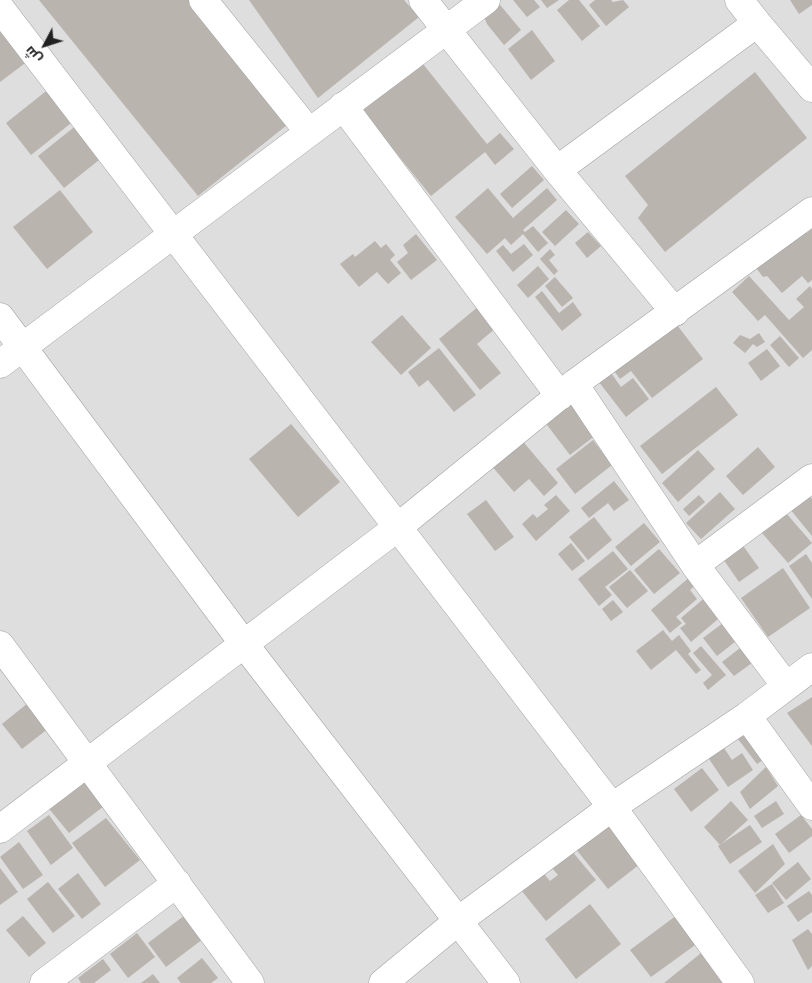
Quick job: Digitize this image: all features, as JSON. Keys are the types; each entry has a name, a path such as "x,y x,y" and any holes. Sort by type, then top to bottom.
{"street":[{"path":"202,0 309,132"},
{"path":"423,0 557,170 675,312"},
{"path":"0,364 486,0"},
{"path":"739,0 812,88"},
{"path":"0,8 612,807 740,983"},
{"path":"557,170 757,23"},
{"path":"343,106 567,390 786,686"},
{"path":"0,829 398,527 567,390 812,212"},
{"path":"0,318 244,644 506,983"},
{"path":"695,565 812,478"},
{"path":"0,645 86,764 177,883 246,982"},
{"path":"382,983 458,922 612,807 747,716 812,667"},
{"path":"747,716 812,806"},
{"path":"44,983 177,883"}],"shaded area":[{"path":"0,0 812,0 812,983 0,983"}],"building":[{"path":"39,0 194,0 292,121 198,196"},
{"path":"249,0 404,0 419,17 318,98"},
{"path":"496,0 521,30 504,45 487,24 481,10"},
{"path":"513,0 534,0 540,7 527,17"},
{"path":"541,0 559,0 547,8"},
{"path":"569,0 579,0 600,26 582,41 557,10"},
{"path":"595,0 611,0 613,2 623,0 629,7 606,26 589,5"},
{"path":"790,0 812,0 812,5 799,14"},
{"path":"0,23 28,61 0,82"},
{"path":"532,30 555,61 531,80 508,49"},
{"path":"419,59 487,144 500,133 514,149 495,165 485,152 431,196 359,107"},
{"path":"755,72 807,138 665,252 638,218 648,205 625,176"},
{"path":"50,88 75,120 31,155 6,123"},
{"path":"78,124 104,156 64,188 38,156"},
{"path":"532,166 544,180 512,208 500,194"},
{"path":"488,188 513,218 547,188 557,200 523,230 525,232 533,226 548,243 538,252 523,234 511,245 505,238 487,254 455,217"},
{"path":"60,190 93,232 47,269 13,227"},
{"path":"566,210 579,224 555,246 542,232"},
{"path":"801,226 807,233 812,229 812,280 808,283 802,276 782,293 767,276 763,277 754,265"},
{"path":"588,232 601,246 587,258 575,243"},
{"path":"416,234 437,260 411,280 397,262 408,253 403,245"},
{"path":"375,241 381,248 386,244 395,255 390,260 401,273 388,284 377,272 359,287 340,264 353,254 355,257"},
{"path":"524,244 533,255 513,272 496,251 503,245 511,254"},
{"path":"550,249 555,255 549,260 558,271 554,275 540,259"},
{"path":"538,266 549,279 528,298 517,285"},
{"path":"749,276 789,320 804,307 796,299 810,286 812,289 812,350 803,358 765,315 758,321 732,292"},
{"path":"555,277 573,298 562,307 545,286"},
{"path":"542,291 559,313 573,302 582,315 562,331 535,297"},
{"path":"479,306 497,327 477,344 501,373 480,390 439,339"},
{"path":"402,315 431,348 401,375 371,342"},
{"path":"674,321 703,359 652,398 631,371 620,379 612,368"},
{"path":"759,333 765,342 757,347 753,344 745,353 733,343 740,335 750,339"},
{"path":"780,336 799,358 789,367 770,345"},
{"path":"439,348 476,395 454,412 428,380 419,387 408,372"},
{"path":"767,349 780,366 761,381 748,363"},
{"path":"611,373 621,387 633,378 649,399 626,417 599,382"},
{"path":"716,387 738,415 662,474 640,446"},
{"path":"570,402 596,435 570,455 544,421"},
{"path":"291,424 340,482 298,517 249,459"},
{"path":"520,438 558,483 544,496 529,479 514,492 490,464"},
{"path":"593,440 612,465 575,494 556,469"},
{"path":"758,447 775,467 743,495 726,476"},
{"path":"698,450 715,469 678,502 662,483"},
{"path":"614,481 629,500 614,511 608,503 589,518 581,508"},
{"path":"720,492 735,509 701,539 686,523"},
{"path":"808,494 812,499 812,536 790,509"},
{"path":"556,495 570,511 536,541 522,524 533,514 537,518 548,509 544,505"},
{"path":"699,495 705,502 689,516 683,509"},
{"path":"486,500 514,537 495,551 467,514"},
{"path":"786,513 812,543 788,563 762,533"},
{"path":"594,517 612,540 588,560 569,537"},
{"path":"644,523 660,542 631,566 615,547"},
{"path":"739,540 759,568 739,582 719,553"},
{"path":"571,543 585,561 572,571 558,554"},
{"path":"659,549 680,573 654,594 634,570"},
{"path":"613,551 628,569 605,587 612,595 599,606 578,579"},
{"path":"806,554 812,563 812,599 789,566"},
{"path":"783,568 810,608 768,637 741,598"},
{"path":"630,570 648,591 627,608 609,587"},
{"path":"691,576 697,584 690,590 697,599 676,617 682,623 670,633 651,610"},
{"path":"708,595 724,614 691,642 680,628 686,624 681,618"},
{"path":"613,600 623,612 611,621 602,609"},
{"path":"727,620 740,638 717,656 703,638"},
{"path":"663,630 672,641 679,635 691,651 688,654 701,670 696,674 676,650 651,670 636,651"},
{"path":"701,646 726,675 708,690 703,683 712,675 693,653"},
{"path":"740,648 752,663 734,676 722,662"},
{"path":"812,697 812,746 787,713"},
{"path":"28,703 49,728 22,749 2,724"},
{"path":"747,733 766,758 757,764 738,739"},
{"path":"722,745 732,760 742,753 753,770 728,787 707,756"},
{"path":"766,767 778,786 750,809 740,792"},
{"path":"702,768 719,790 691,812 674,789"},
{"path":"82,777 104,806 69,833 46,805"},
{"path":"731,801 748,820 720,845 704,827"},
{"path":"776,801 784,814 762,828 754,816"},
{"path":"49,815 73,848 51,865 27,831"},
{"path":"801,815 812,829 812,836 789,853 775,834"},
{"path":"106,818 140,860 105,887 72,843"},
{"path":"607,823 640,864 608,889 575,848"},
{"path":"750,825 762,842 730,864 718,846"},
{"path":"19,842 43,875 23,889 0,857"},
{"path":"566,844 596,880 546,921 517,885 539,868 550,881 558,875 546,861"},
{"path":"773,844 785,864 755,893 738,871"},
{"path":"798,862 811,879 786,900 772,883"},
{"path":"0,868 18,892 0,905"},
{"path":"78,873 101,904 82,919 58,889"},
{"path":"48,882 75,916 53,933 27,899"},
{"path":"772,884 784,903 768,913 755,895"},
{"path":"809,891 812,895 812,912 798,922 787,906"},
{"path":"590,904 621,944 576,979 545,939"},
{"path":"185,915 203,939 166,967 148,943"},
{"path":"677,915 698,943 651,977 630,950"},
{"path":"23,916 46,943 29,957 6,930"},
{"path":"808,929 812,934 812,966 808,970 792,940"},
{"path":"137,933 155,957 128,978 110,954"},
{"path":"706,949 724,983 664,983"},
{"path":"202,958 218,978 211,983 181,983 177,978"},
{"path":"103,959 111,970 94,983 81,983 78,978"},
{"path":"153,974 160,983 141,983"}]}
